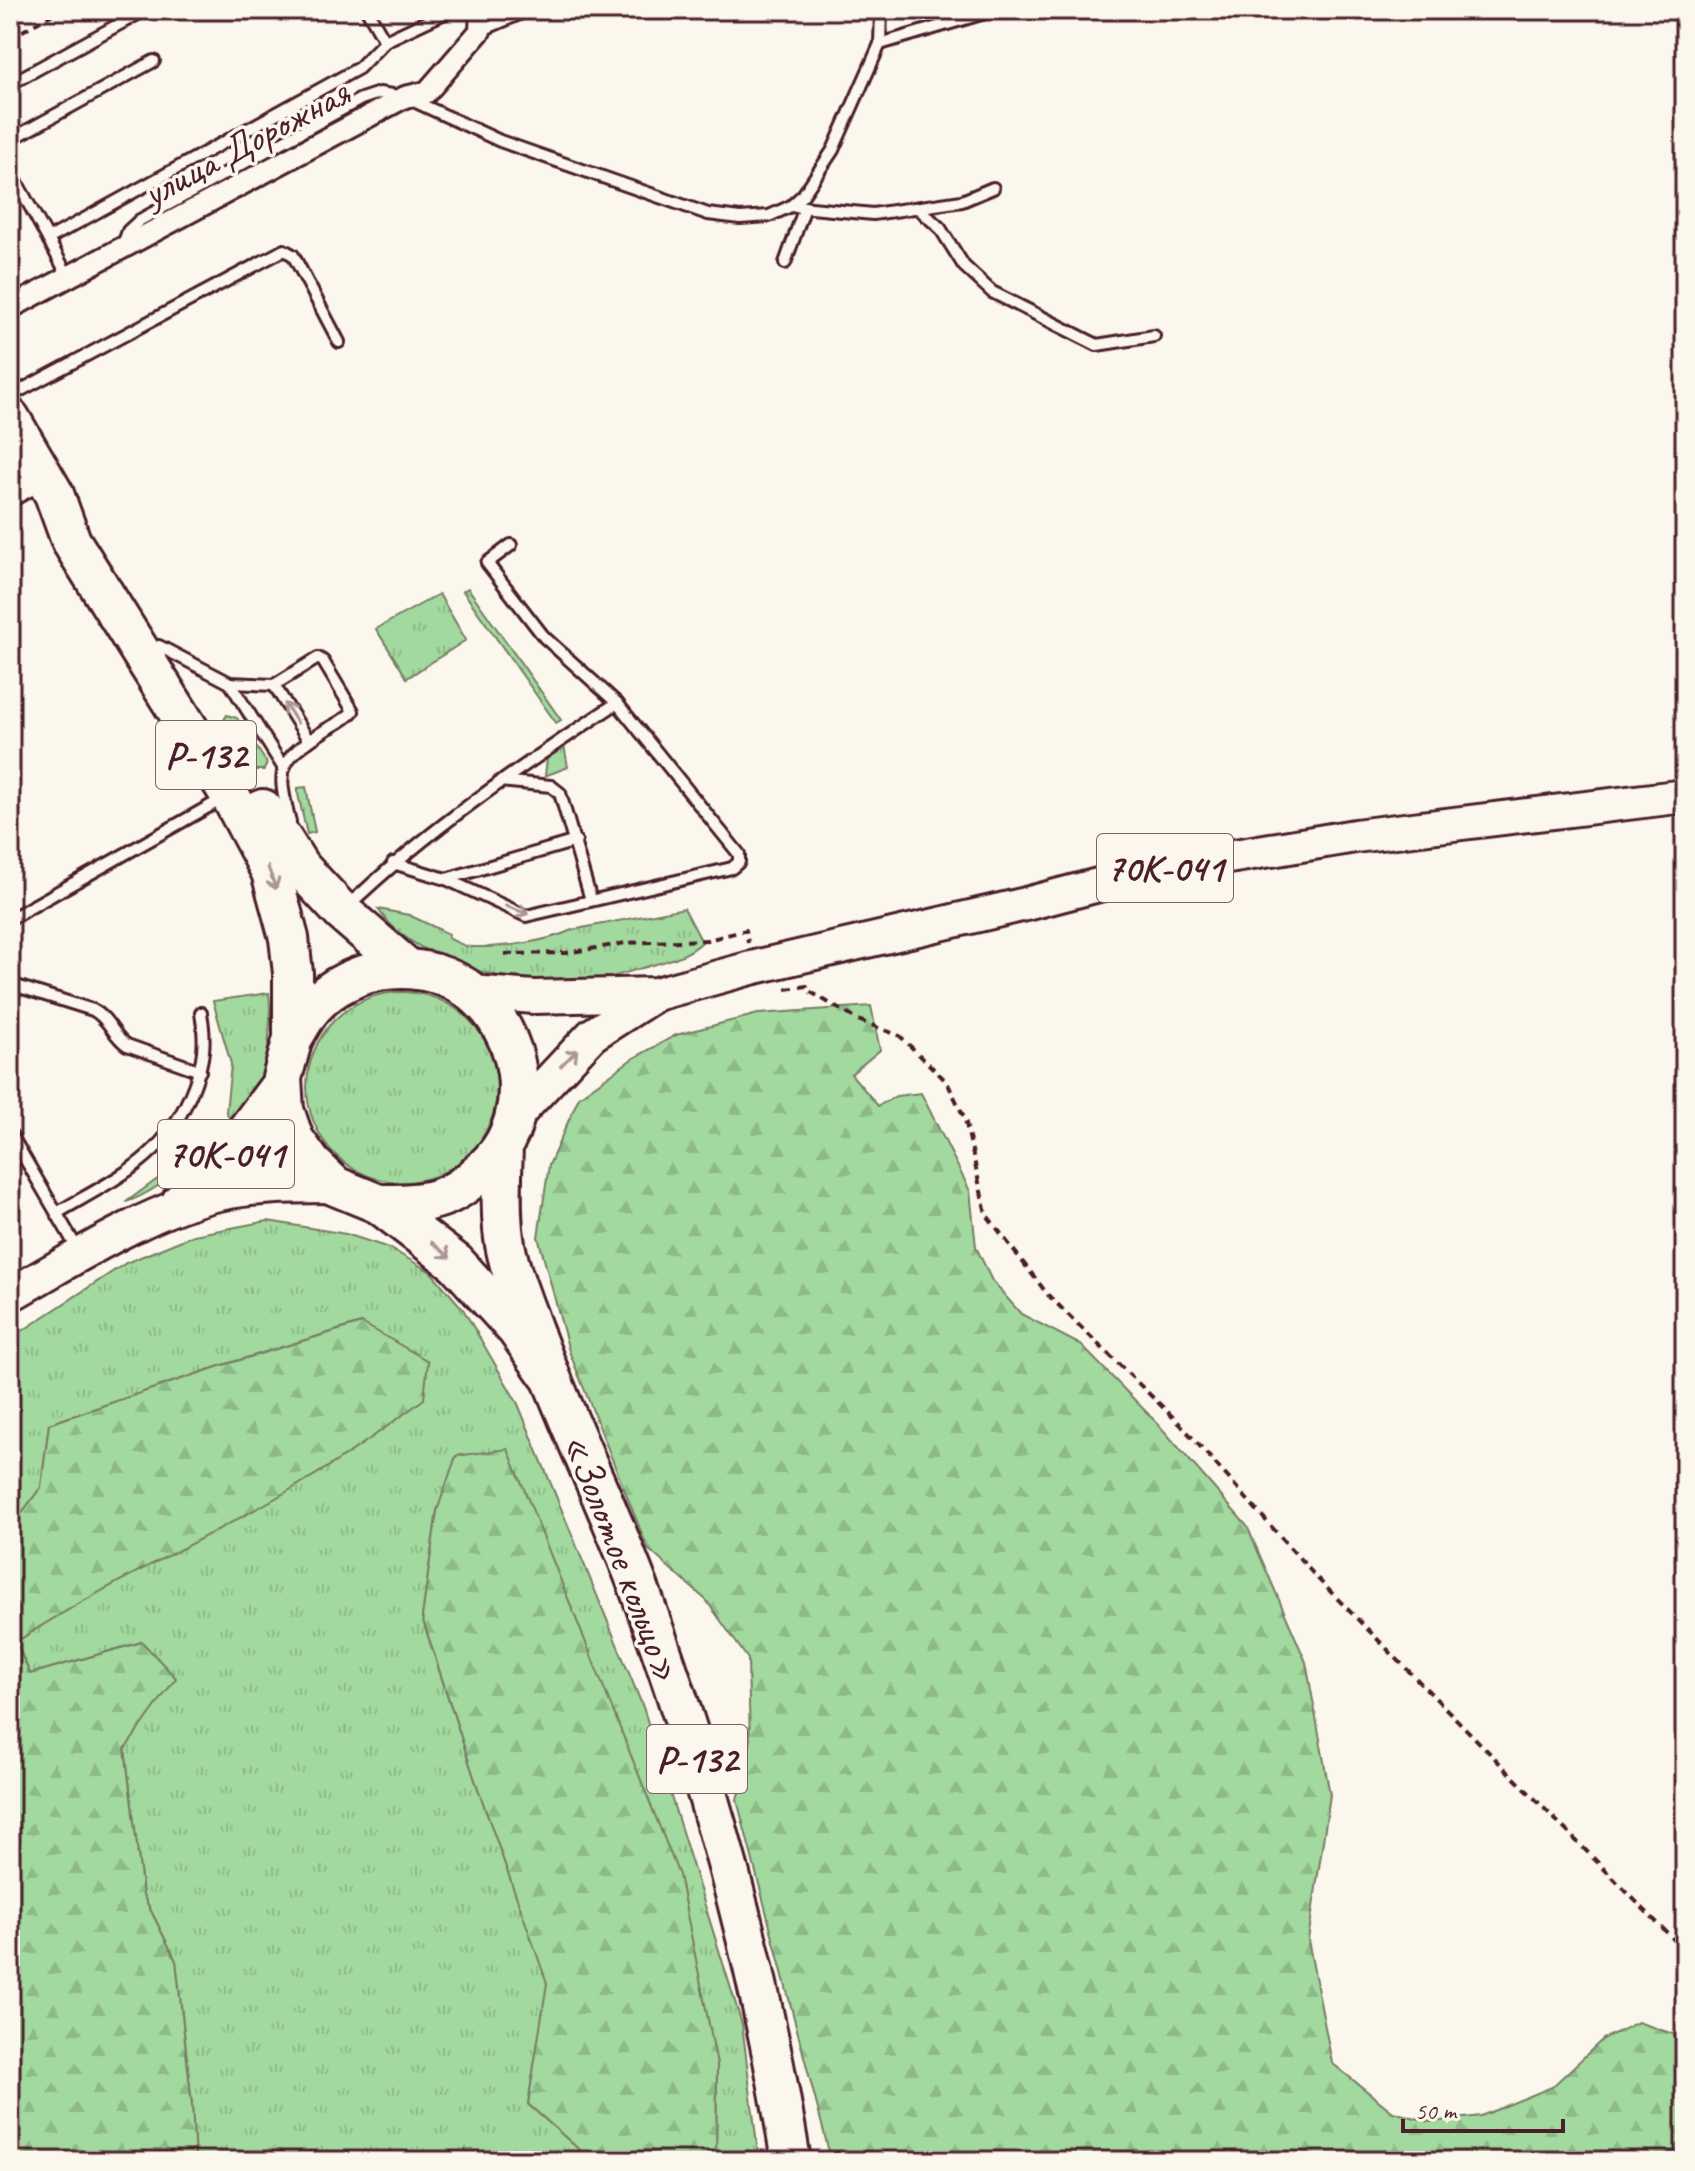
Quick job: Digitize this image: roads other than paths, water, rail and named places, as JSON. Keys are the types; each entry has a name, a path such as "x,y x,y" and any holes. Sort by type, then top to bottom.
{"highway":[{"name":"«Золотое кольцо»","path":"10,418 49,486 71,541 230,795 271,872 289,938 303,1022"},
{"name":"«Золотое кольцо»","path":"49,486 90,527 159,646 300,867 342,912 407,968"},
{"name":"«Золотое кольцо»","path":"548,1374 517,1330 456,1263 379,1204 335,1186 312,1164 294,1139 284,1110 282,1078 303,1022 332,990 354,978 381,970 407,968 441,976 472,992 497,1019 513,1050 518,1085 502,1194 504,1239 548,1374 587,1459 637,1583 683,1715 718,1830 745,1938 780,2088 791,2161"},
{"name":"«Золотое кольцо»","path":"379,1204 415,1205 446,1197 472,1182 510,1132"}],"main road":[{"name":"70К-041","path":"472,992 534,997 656,994 1163,868 1355,836 1685,796"},
{"name":"70К-041","path":"510,1132 592,1035 656,994"},
{"name":"70К-041","path":"157,1216 206,1180 282,1078"},
{"name":"70К-041","path":"10,1295 157,1216 217,1194 265,1187 335,1186"}],"street":[{"path":"480,31 481,10"},
{"name":"улица Дорожная","path":"10,308 405,97 427,92 480,31"},
{"path":"10,496 49,486"}],"lane":[{"path":"10,84 145,10"},
{"path":"367,10 385,41"},
{"path":"48,239 359,68 385,41 451,10"},
{"path":"480,31 529,10"},
{"path":"405,97 500,141 708,214 740,218 769,216 791,206 803,195 833,150 880,44 881,10"},
{"path":"880,44 995,10"},
{"path":"10,140 154,61"},
{"path":"10,170 69,278"},
{"path":"791,206 873,214 962,201 993,188"},
{"path":"785,263 805,207"},
{"path":"918,208 940,228 964,266 992,292 1097,345 1154,336"},
{"path":"10,396 284,250 293,255 339,342"},
{"path":"393,863 446,879 526,916 732,868 740,860 739,854 617,703 544,637 487,563 511,545"},
{"path":"159,646 230,683 274,685 320,658 353,712 309,741 283,767"},
{"path":"230,683 283,767 281,786 300,867"},
{"path":"274,685 309,741"},
{"path":"342,912 393,863 500,781 617,703"},
{"path":"500,781 556,789 576,841 591,900"},
{"path":"10,919 230,795"},
{"path":"446,879 576,841"},
{"path":"10,984 97,1011 127,1045 200,1071"},
{"path":"57,1213 132,1169 155,1151 183,1113 200,1071 205,1043 201,1013"},
{"path":"10,1133 81,1255"}],"waterway":[{"path":"1652,2161 1685,2150"}]}
